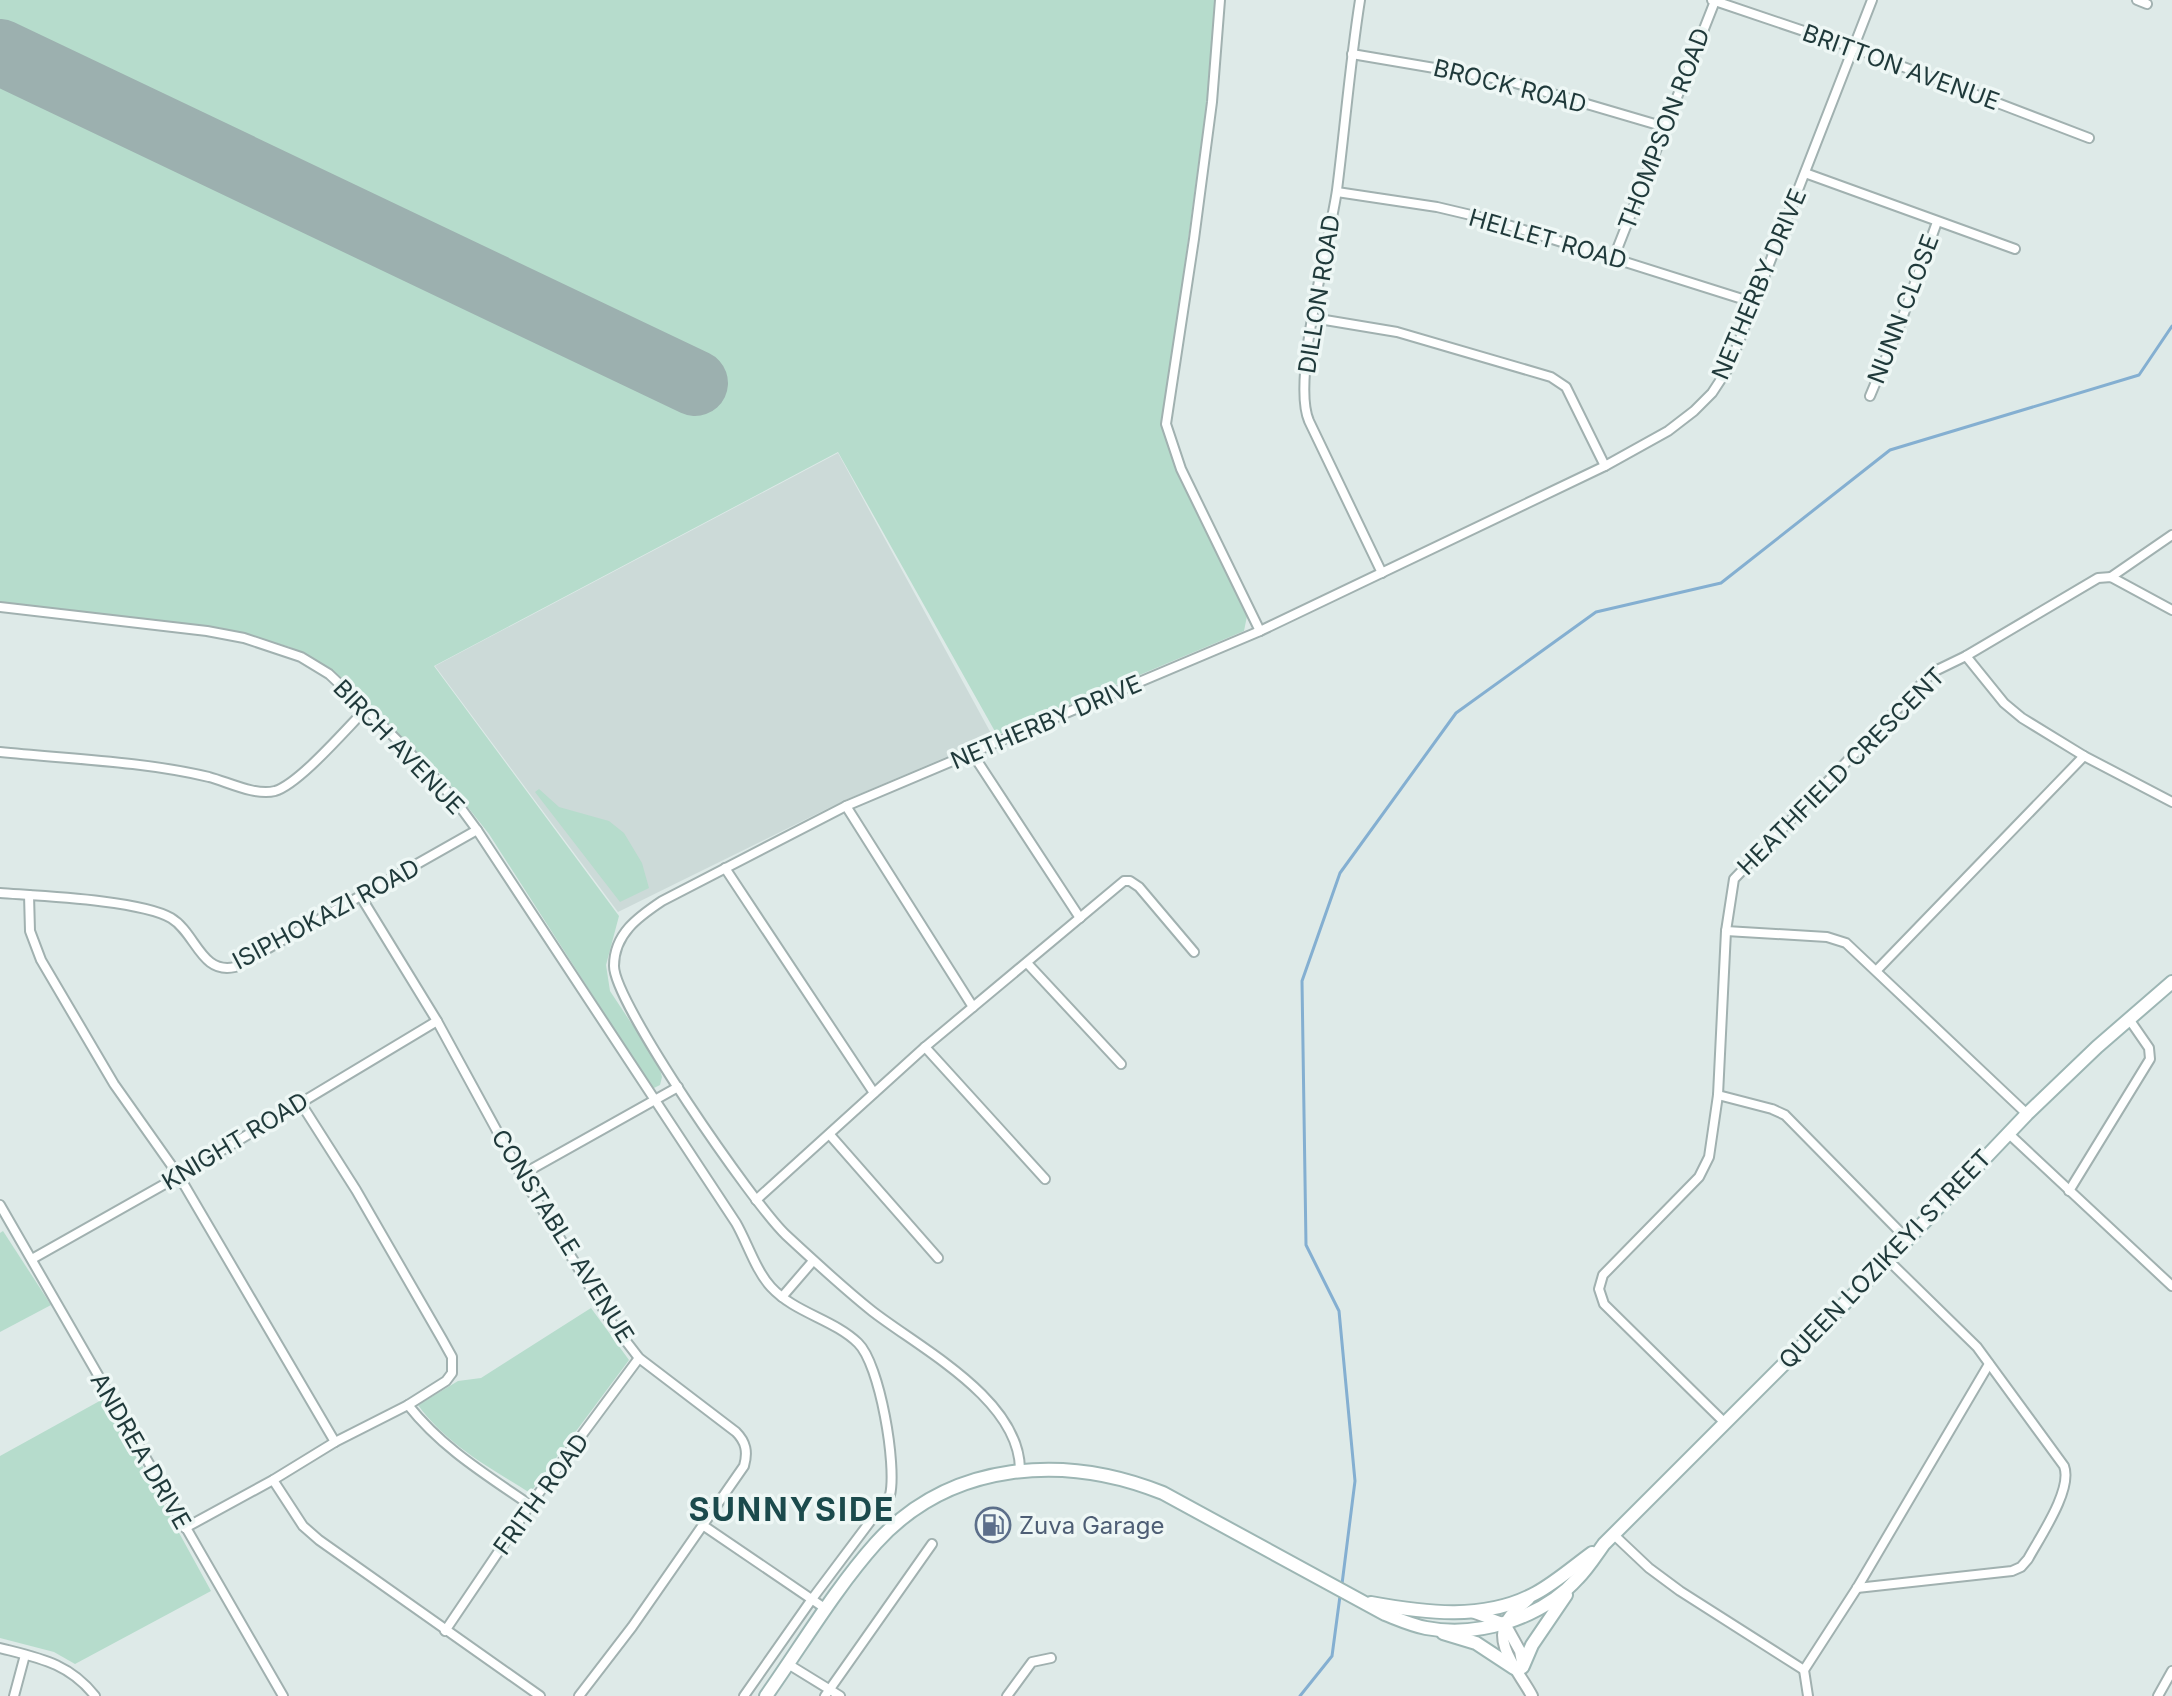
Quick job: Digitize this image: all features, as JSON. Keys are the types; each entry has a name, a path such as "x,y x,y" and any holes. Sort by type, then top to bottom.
{"main road":[{"name":"QUEEN LOZIKEYI STREET","path":"766,1696 876,1543 912,1512 951,1490 977,1479 1020,1469 1064,1469 1130,1480 1203,1514 1385,1614 1428,1629 1505,1624 1552,1600 1577,1579 1609,1539 1888,1260 2008,1133 2172,982"},
{"name":"QUEEN LOZIKEYI STREET","path":"1359,1600 1415,1611 1492,1609 1534,1594 1609,1539"},
{"path":"1428,1629 1476,1643 1520,1670 1540,1632 1577,1579"}],"street":[{"path":"1220,0 1212,102 1166,424 1181,469 1260,631"},
{"name":"DILLON ROAD","path":"1360,0 1337,192 1313,318 1304,408 1382,573"},
{"name":"BRITTON AVENUE","path":"1713,0 1854,48 2089,138"},
{"name":"THOMPSON ROAD","path":"1614,257 1713,0"},
{"name":"NETHERBY DRIVE","path":"1020,1469 1020,1455 1013,1440 984,1395 813,1261 756,1200 678,1087 622,996 615,976 615,955 624,934 640,916 662,901 846,806 1260,631 1605,466 1668,431 1712,393 1729,367 1872,0"},
{"path":"2137,0 2147,4"},
{"name":"BROCK ROAD","path":"1352,54 1505,80 1665,127"},
{"path":"1805,173 2015,249"},
{"name":"HELLET ROAD","path":"1337,192 1437,207 1492,220 1755,303"},
{"name":"NUNN CLOSE","path":"1870,396 1937,222"},
{"path":"1313,318 1397,332 1551,377 1566,387 1605,466"},
{"name":"HEATHFIELD CRESCENT","path":"1724,1422 1604,1304 1599,1289 1603,1275 1699,1177 1705,1167 1718,1095 1726,931 1734,879 1933,672 1966,656 2098,578 2111,577 2172,535"},
{"path":"2111,577 2172,610"},
{"name":"BIRCH AVENUE","path":"0,607 244,638 288,652 315,665 366,709 447,791 477,830 736,1223 760,1272 770,1287 782,1297"},
{"path":"1966,656 2004,703 2022,718 2084,756 2172,802"},
{"path":"0,752 173,770 273,792 292,783 366,709"},
{"path":"972,753 1080,918"},
{"path":"1877,970 2084,756"},
{"path":"846,806 973,1007"},
{"name":"ISIPHOKAZI ROAD","path":"0,893 154,911 180,924 209,963 227,969 477,830"},
{"path":"725,868 874,1093"},
{"path":"756,1200 925,1047 1127,880 1139,887 1194,952"},
{"path":"29,895 30,931 41,960 114,1084 179,1176 335,1442"},
{"name":"CONSTABLE AVENUE","path":"361,897 437,1021 521,1175 612,1323 639,1358 743,1439 747,1458 744,1466 704,1526 579,1696"},
{"path":"1726,931 1846,943 2027,1114"},
{"path":"1027,963 1121,1064"},
{"path":"2069,1191 2150,1059 2149,1048 2129,1019"},
{"name":"KNIGHT ROAD","path":"32,1259 179,1176 437,1021"},
{"path":"925,1047 1045,1179"},
{"path":"521,1175 678,1087"},
{"path":"1718,1095 1785,1115 1907,1239"},
{"path":"185,1528 335,1442 408,1405 446,1381 452,1373 452,1357 369,1212 300,1102"},
{"path":"2008,1133 2172,1286"},
{"path":"830,1135 938,1258"},
{"name":"ANDREA DRIVE","path":"0,1205 283,1696"},
{"path":"1857,1588 2012,1571 2021,1567 2064,1490 2067,1475 2064,1466 1963,1332 1888,1260"},
{"path":"744,1696 890,1495 894,1481 876,1378 859,1344 782,1297 813,1261"},
{"name":"FRITH ROAD","path":"445,1631 530,1505 639,1358"},
{"path":"1808,1696 1804,1670 1857,1588 1989,1364"},
{"path":"408,1405 429,1432 530,1505"},
{"path":"273,1480 303,1526 319,1540 540,1696"},
{"path":"704,1526 826,1609"},
{"path":"1609,1539 1680,1591 1804,1670"},
{"path":"827,1693 932,1544"},
{"path":"1532,1696 1504,1644 1505,1624 1534,1594"},
{"path":"1470,1611 1505,1624"},
{"path":"0,1648 68,1670 83,1680 95,1696"},
{"path":"14,1696 25,1655"},
{"path":"1007,1696 1032,1662 1051,1658"},
{"path":"788,1664 827,1693 840,1696"},
{"path":"2158,1696 2172,1671"}],"shaded area":[{"path":"838,453 993,737 843,801 618,912 435,666"}],"green space":[{"path":"0,0 1215,0 1207,100 1163,424 1178,470 1247,616 1244,631 997,735 838,452 434,666 619,916 606,965 610,991 659,1065 662,1077 660,1085 654,1088 489,834 444,777 328,668 290,647 222,628 0,602"},
{"path":"539,789 559,807 609,821 624,833 642,863 649,888 620,902 535,792"},
{"path":"3,1231 51,1305 0,1332 0,1233"},
{"path":"591,1308 629,1360 530,1493 455,1444 418,1405 458,1381 481,1378"},
{"path":"105,1398 211,1591 75,1664 54,1652 0,1638 0,1456"}],"waterway":[{"path":"1342,1584 1355,1481 1339,1311 1306,1245 1302,981 1340,873 1456,713 1596,612 1721,583 1890,450 2139,375 2172,326"},
{"path":"1300,1696 1332,1656 1340,1596"}],"runway":[{"path":"0,52 695,383"}],"place":[{"name":"Zuva Garage","path":"993,1525"}],"district":[{"name":"SUNNYSIDE","path":"792,1509"}]}
